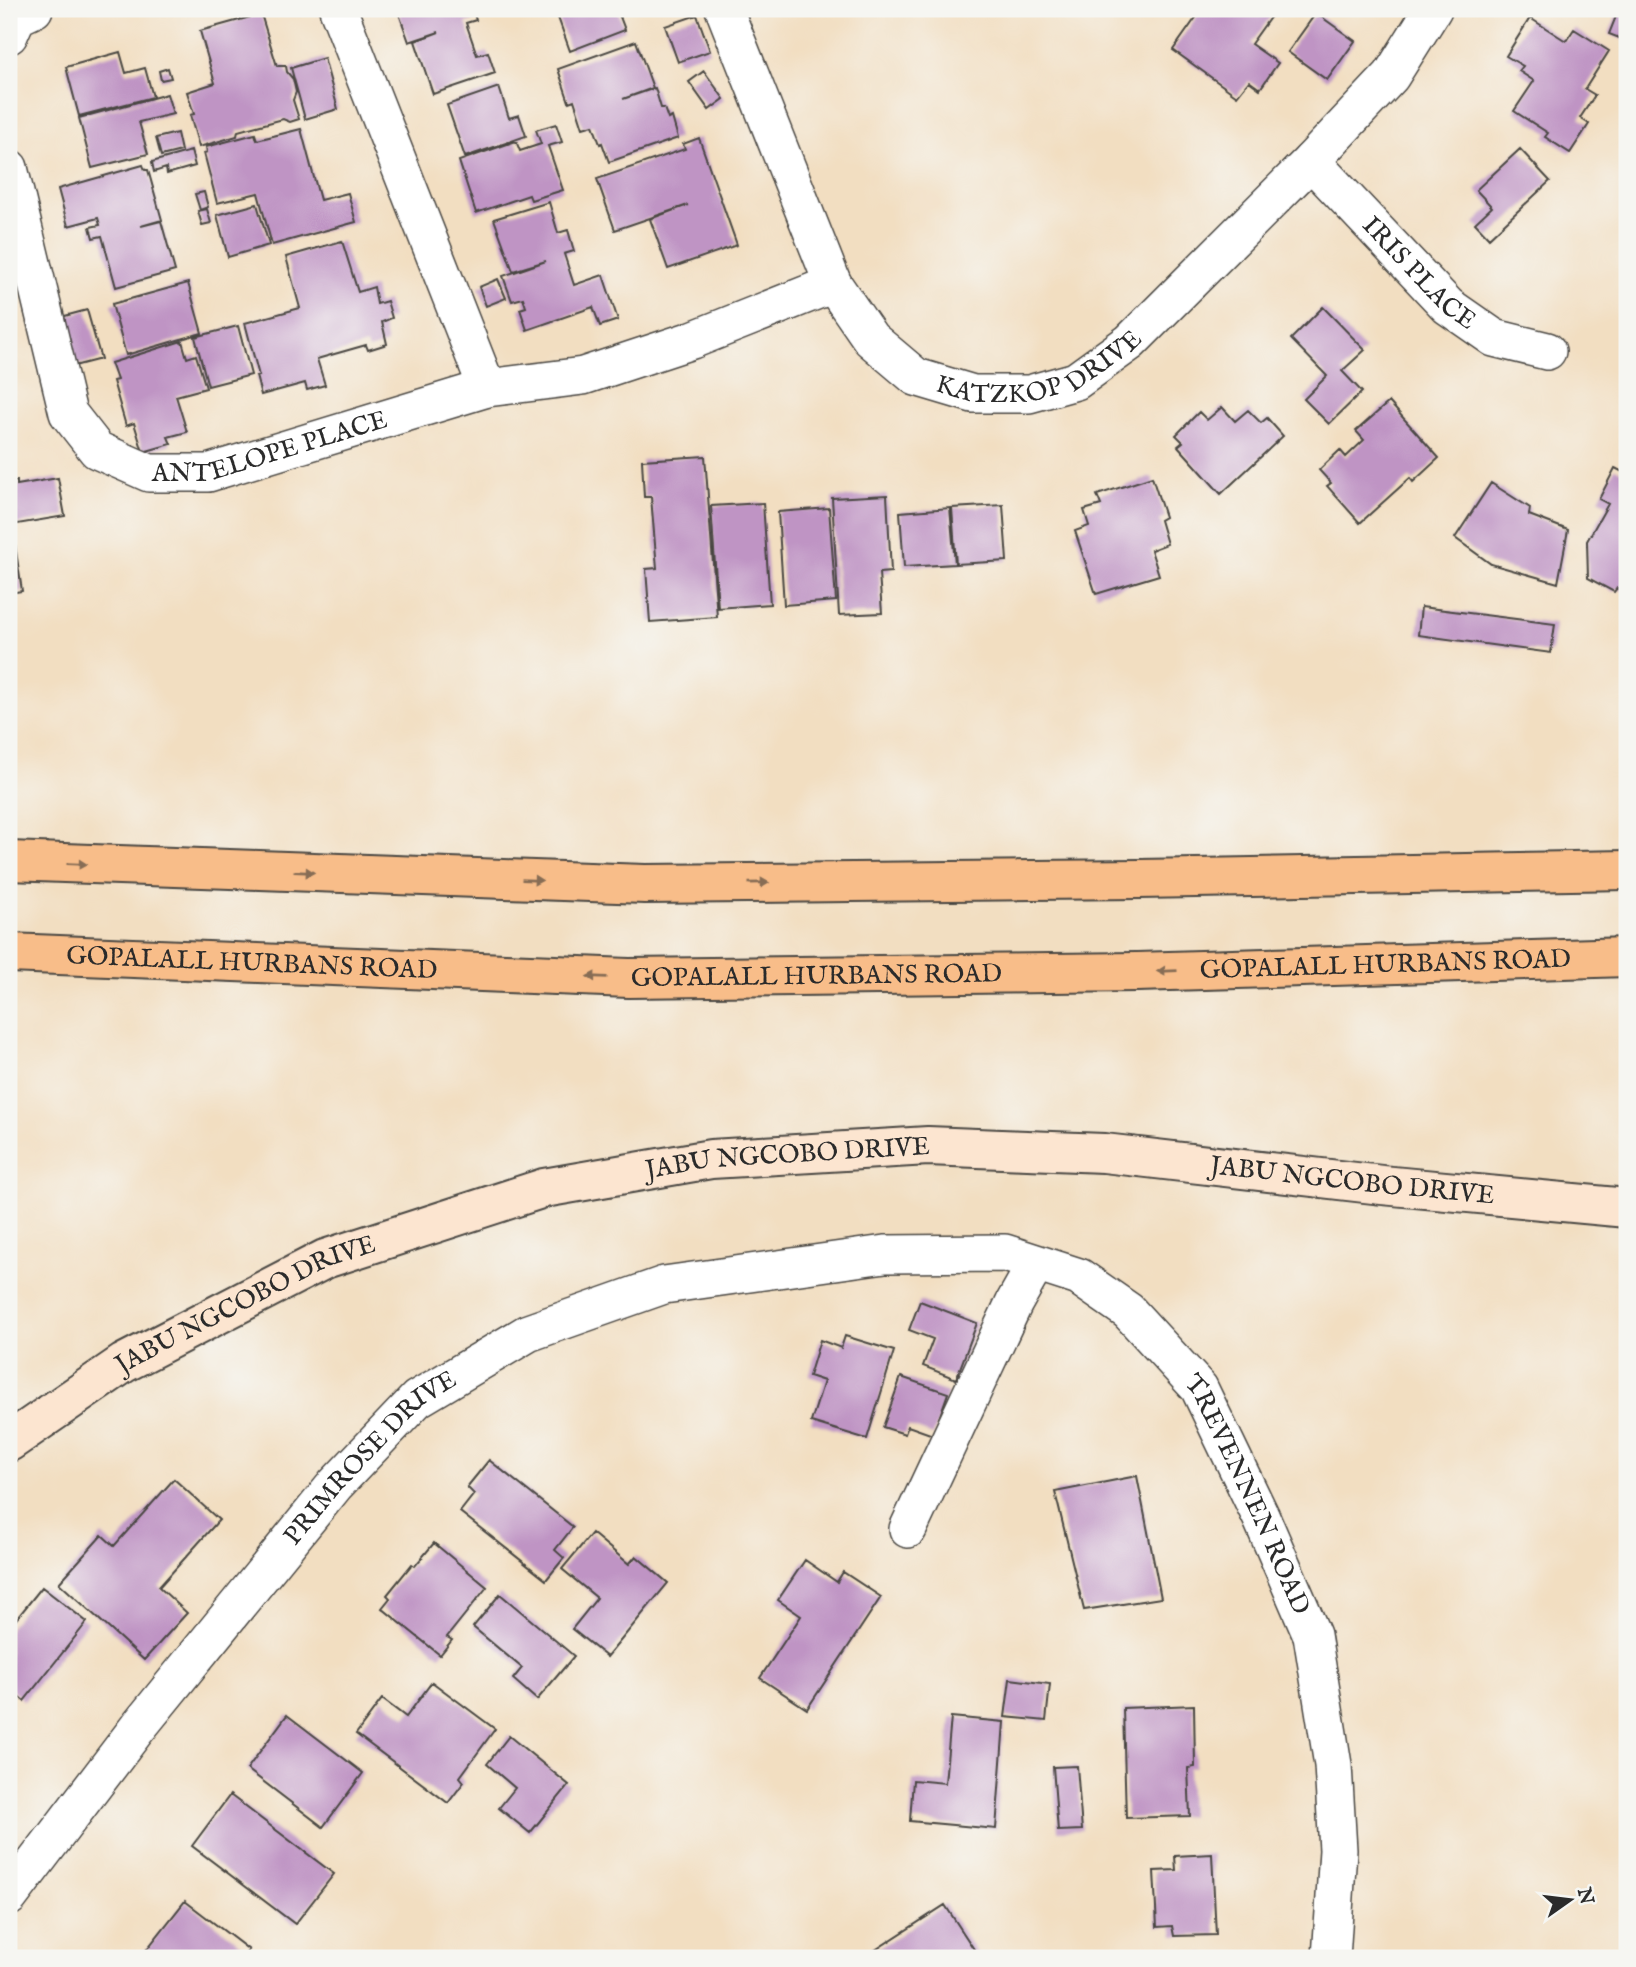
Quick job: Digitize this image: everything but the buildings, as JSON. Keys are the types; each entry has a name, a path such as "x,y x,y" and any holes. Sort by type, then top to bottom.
{"main road":[{"path":"9,861 645,884 1627,870"},
{"name":"GOPALALL HURBANS ROAD","path":"9,953 629,978 1137,972 1627,957"},
{"name":"JABU NGCOBO DRIVE","path":"9,1442 124,1363 325,1259 544,1188 711,1159 928,1146 1104,1153 1368,1183 1627,1208"}],"street":[{"path":"9,35 17,18 34,9"},
{"path":"338,9 487,388"},
{"name":"KATZKOP DRIVE","path":"724,9 832,284 871,339 916,377 973,394 1029,394 1076,381 1130,342 1311,162 1391,76 1433,9"},
{"name":"IRIS PLACE","path":"1311,162 1448,306 1494,338 1547,351"},
{"name":"ANTELOPE PLACE","path":"9,168 68,413 97,450 149,473 208,473 487,388 583,376 692,340 832,284"},
{"name":"TREVENNEN ROAD","path":"885,1254 1005,1253 1079,1277 1128,1311 1199,1388 1261,1517 1312,1635 1333,1765 1339,1850 1331,1958"},
{"name":"PRIMROSE DRIVE","path":"9,1897 136,1730 335,1485 417,1399 528,1333 664,1285 885,1254"},
{"path":"908,1529 1014,1303 1036,1264"}]}
